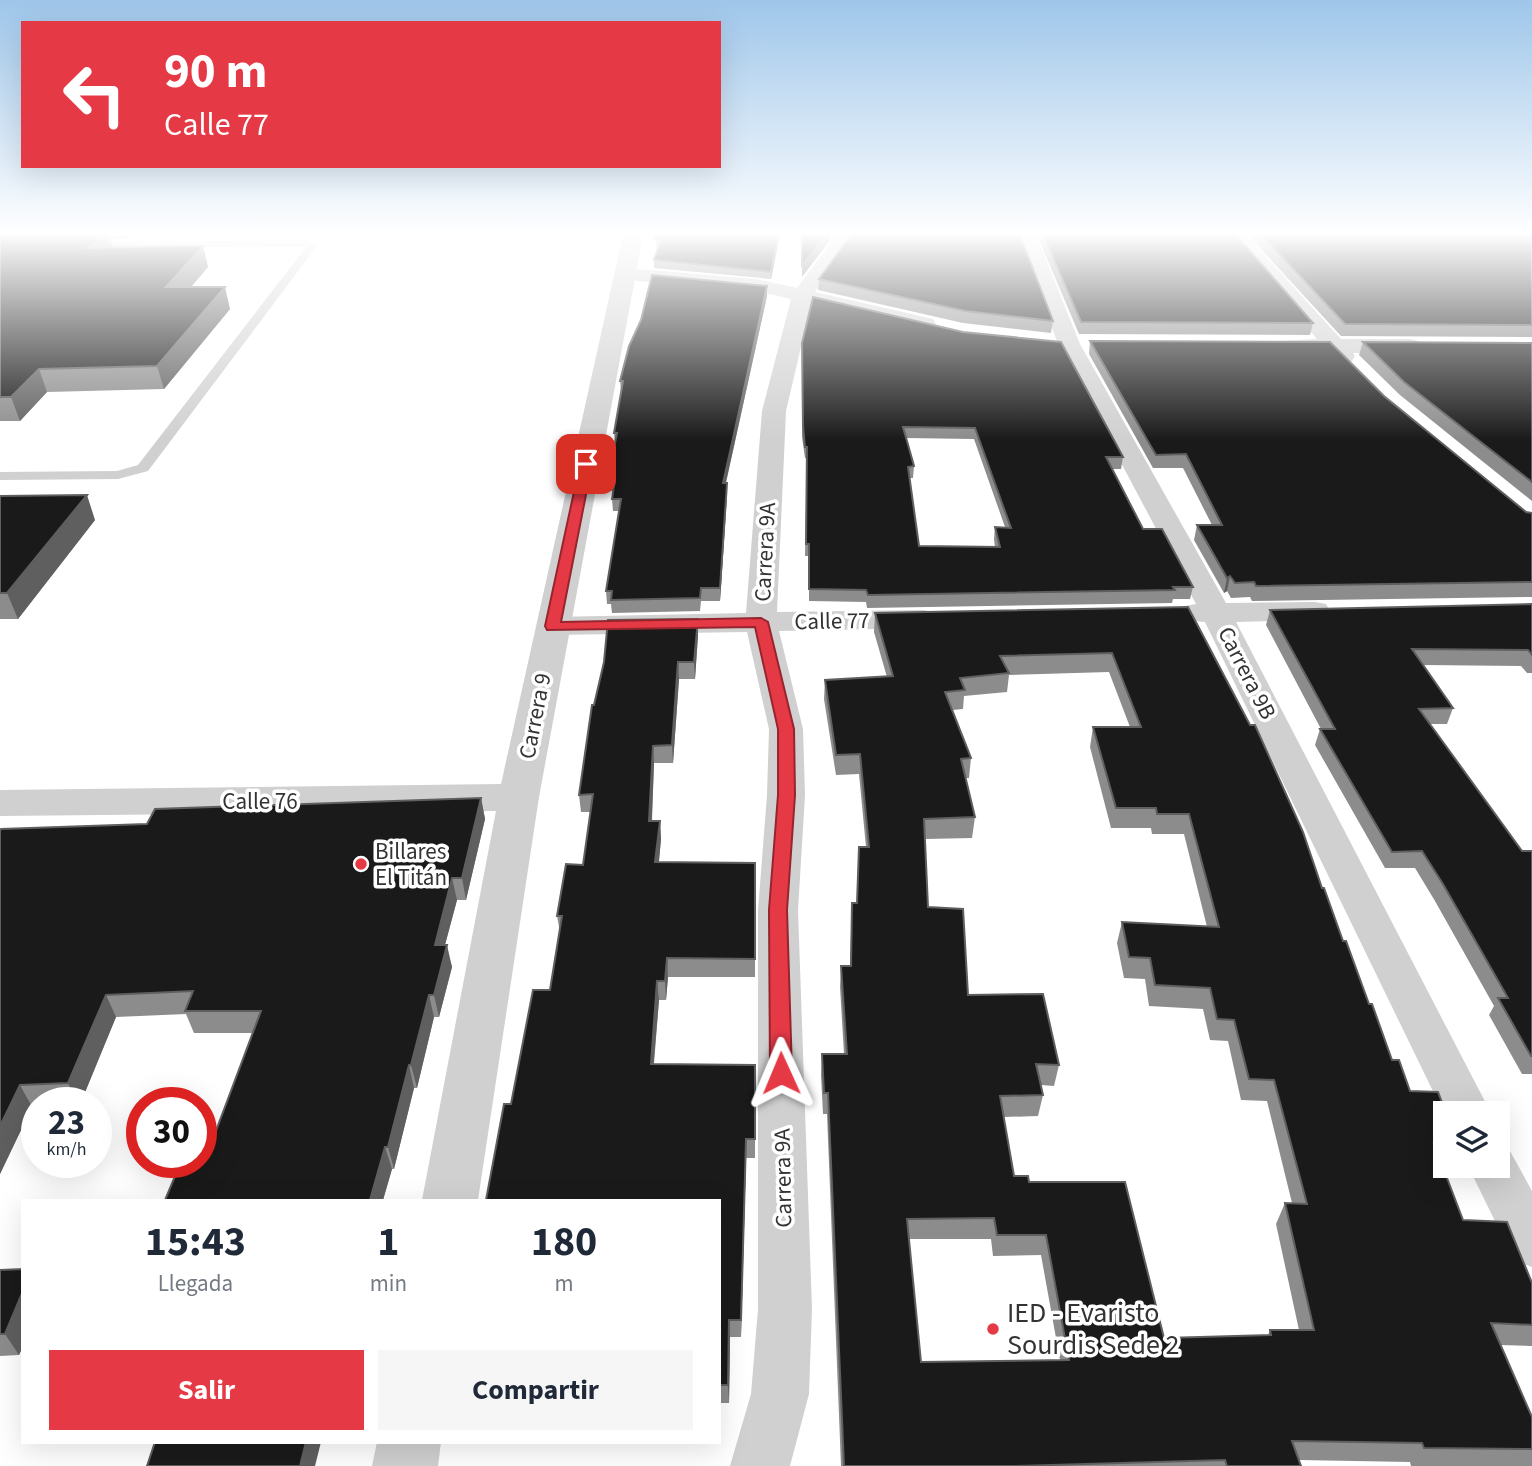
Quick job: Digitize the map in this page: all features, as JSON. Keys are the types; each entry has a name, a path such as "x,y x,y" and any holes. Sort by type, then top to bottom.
{"street":[{"name":"Carrera 9","path":"450,1199 519,797 619,303"},
{"name":"Carrera 9A","path":"760,1466 780,1394 785,1308 778,910 786,795 786,729 761,622 774,411 801,303"},
{"path":"838,303 950,330"},
{"name":"Carrera 9B","path":"1054,303 1070,343 1216,613 1461,1101"},
{"path":"1297,303 1362,374"},
{"path":"1265,346 1427,346"},
{"path":"1161,614 1340,611"},
{"name":"Calle 77","path":"552,626 954,618"},
{"name":"Calle 76","path":"0,803 519,797"},
{"path":"1499,1178 1532,1243"},
{"path":"405,1466 409,1444"}],"lane":[{"path":"0,476 118,475 143,468 268,303"}],"building":[{"path":"0,303 211,303 157,366 39,369 11,397 0,397"},
{"path":"645,303 763,303 723,483 727,483 720,588 701,588 700,598 611,600 612,591 606,591 621,499 612,499 615,479 608,479 617,433 614,433 623,381 620,381 629,346"},
{"path":"811,303 840,303 963,332 1061,342 1123,457 1106,457 1143,529 1162,529 1193,587 1173,587 1175,590 868,595 866,590 809,589 809,544 806,544 807,447 803,426 802,343","holes":["903,427 975,428 1011,528 995,527 1000,547 919,546 908,467 914,466"]},
{"path":"930,303 1046,303 1053,321 965,311"},
{"path":"1073,303 1296,303 1313,323 1081,322"},
{"path":"1326,303 1532,303 1532,325 1345,324"},
{"path":"1090,341 1330,342 1384,396 1526,512 1532,513 1532,582 1256,586 1254,582 1235,583 1230,576 1227,578 1197,525 1222,525 1186,454 1156,455"},
{"path":"1363,342 1532,343 1532,482 1404,382"},
{"path":"87,495 7,593 0,593 0,496"},
{"path":"1532,604 1532,655 1528,650 1412,649 1453,708 1419,709 1522,851 1532,851 1531,1056 1498,998 1508,998 1422,851 1392,852 1320,729 1335,729 1270,610"},
{"path":"1188,607 1250,725 1255,725 1303,832 1322,888 1343,941 1346,941 1369,1004 1372,1004 1392,1060 1399,1060 1410,1091 1438,1092 1441,1101 1433,1101 1433,1178 1447,1178 1463,1220 1507,1222 1532,1283 1532,1325 1491,1323 1532,1417 1532,1449 1424,1448 1422,1443 1292,1441 1301,1466 1227,1466 1225,1460 1016,1466 844,1466 828,1093 824,1093 822,1054 847,1054 841,966 851,966 852,903 857,903 859,847 869,847 860,754 836,755 825,680 893,676 875,613","holes":["1112,653 1141,727 1093,727 1116,808 1156,808 1157,814 1189,814 1219,927 1122,922 1129,957 1150,958 1155,985 1210,988 1217,1019 1234,1020 1249,1079 1274,1080 1307,1204 1285,1203 1314,1330 1270,1330 1271,1335 1164,1338 1125,1182 1029,1182 1028,1176 1014,1176 1000,1096 1043,1095 1036,1064 1059,1065 1043,994 968,995 963,909 928,907 924,819 975,817 961,759 971,758 945,692 965,690 960,678 1009,673 1000,656","994,1218 997,1235 1046,1235 1069,1360 921,1362 907,1219"]},
{"path":"698,619 694,662 678,662 672,745 653,746 649,821 660,821 655,862 755,863 755,959 667,958 665,981 657,981 651,1064 755,1065 755,1139 746,1139 741,1320 729,1320 728,1385 721,1385 721,1199 486,1199 504,1104 511,1104 533,990 550,990 562,916 557,916 566,864 583,865 593,794 579,795 592,705 604,662 608,620"},
{"path":"481,798 462,878 452,878 435,945 447,945 434,995 429,995 388,1147 385,1147 370,1199 165,1199 174,1178 217,1178 217,1128 261,1011 185,1011 193,991 106,995 68,1083 20,1085 0,1126 0,831 147,824 155,809"},
{"path":"21,1269 21,1296 5,1334 0,1334 0,1270"},
{"path":"154,1444 306,1444 300,1466 147,1466"}],"place":[{"name":"Billares El Titán","path":"361,864"},
{"name":"IED - Evaristo Sourdis Sede 2","path":"993,1329"}],"route":[{"path":"586,464 552,626 761,622 786,729 786,795 778,910 781,1073"}]}
